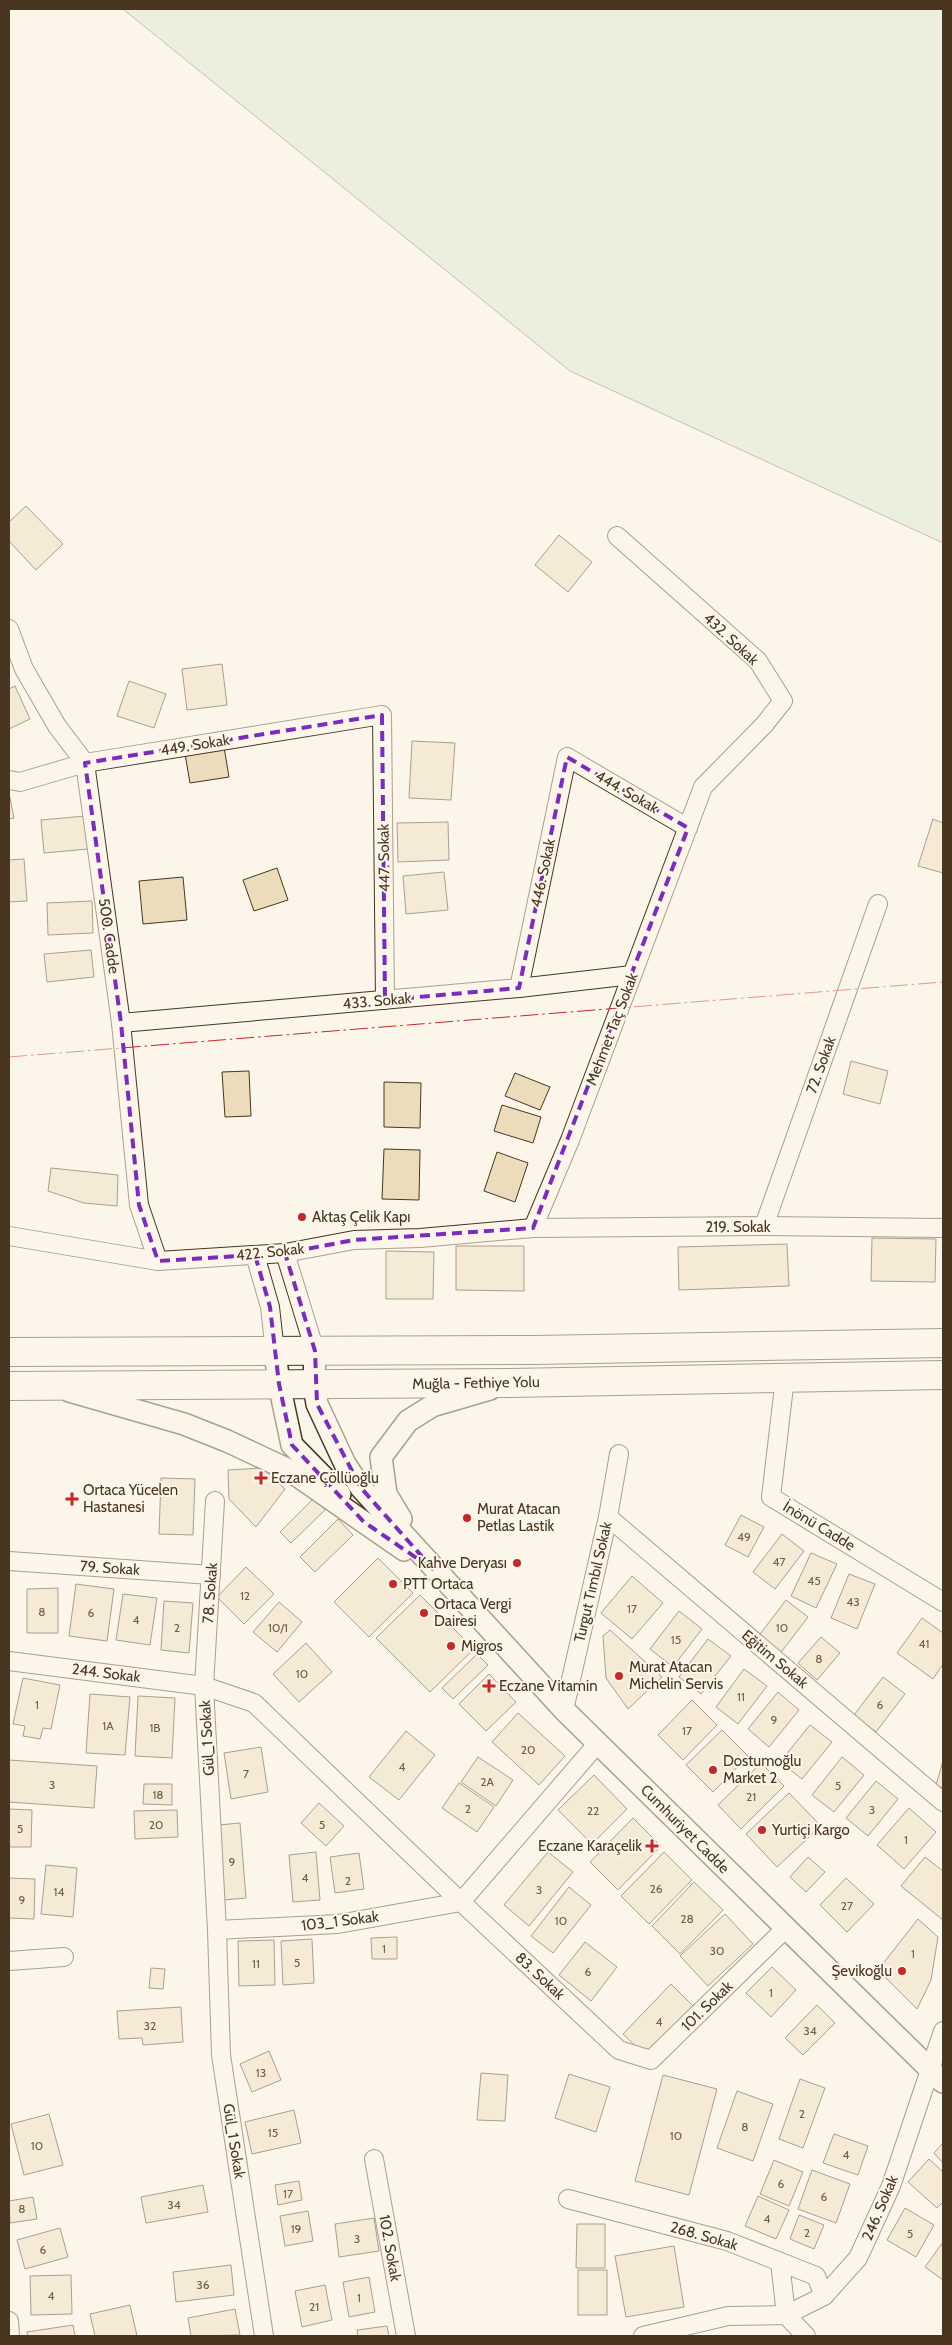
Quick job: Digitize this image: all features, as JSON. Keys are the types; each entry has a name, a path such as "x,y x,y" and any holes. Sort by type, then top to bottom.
{"highway":[{"path":"9,1352 534,1350 943,1343"},
{"name":"Muğla - Fethiye Yolu","path":"9,1386 510,1383 943,1375"}],"street":[{"name":"432. Sokak","path":"617,536 758,661 783,701 764,725 703,786 688,828"},
{"name":"500. Cadde","path":"9,629 24,669 57,726 85,763 122,1023 139,1204 158,1262"},
{"name":"449. Sokak","path":"9,780 20,782 85,763 382,715"},
{"name":"447. Sokak","path":"382,715 385,1000"},
{"name":"444. Sokak","path":"566,757 688,828"},
{"name":"446. Sokak","path":"519,988 566,757"},
{"name":"Mehmet Taç Sokak","path":"532,1228 570,1140 688,828"},
{"name":"72. Sokak","path":"764,1226 878,904"},
{"name":"433. Sokak","path":"122,1023 519,988 632,975"},
{"name":"219. Sokak","path":"532,1228 764,1226 943,1228"},
{"name":"422. Sokak","path":"9,1236 158,1262 285,1253 354,1240 420,1238 532,1228"},
{"path":"285,1253 315,1351 314,1385 317,1404 345,1464 355,1480 434,1570"},
{"path":"255,1255 270,1307 279,1384 292,1445 364,1522"},
{"name":"İnönü Cadde","path":"785,1378 771,1497 943,1602"},
{"path":"434,1570 386,1494 381,1457 408,1421 432,1406 510,1383"},
{"path":"47,1385 184,1424 227,1441 288,1470 434,1570"},
{"name":"Turgut Tımbıl Sokak","path":"564,1710 608,1517 619,1454"},
{"name":"78. Sokak","path":"204,1686 215,1501"},
{"name":"Eğitim Sokak","path":"608,1517 943,1802"},
{"name":"79. Sokak","path":"9,1561 212,1575"},
{"name":"Cumhuriyet Cadde","path":"434,1570 564,1710 937,2076"},
{"name":"244. Sokak","path":"9,1661 204,1686"},
{"name":"Gül_1 Sokak","path":"264,2336 221,2055 217,1930 204,1686 254,1703 461,1902"},
{"path":"461,1902 598,1743"},
{"name":"103_1 Sokak","path":"217,1930 338,1924 461,1902"},
{"name":"83. Sokak","path":"461,1902 619,2050"},
{"name":"101. Sokak","path":"619,2050 651,2060 786,1928"},
{"path":"9,1961 64,1957"},
{"name":"246. Sokak","path":"786,2314 824,2296 858,2258 891,2186 937,2076 943,2030"},
{"name":"102. Sokak","path":"374,2159 406,2336"},
{"name":"268. Sokak","path":"568,2199 727,2241 816,2276 824,2296"},
{"path":"780,2262 786,2314 806,2336"},
{"path":"643,2336 728,2316 786,2314"},
{"path":"9,2321 10,2336"}],"highlighted area":[{"path":"382,715 385,1000 519,988 567,757 688,828 533,1228 354,1240 285,1253 315,1351 317,1404 361,1488 434,1570 364,1522 292,1445 279,1384 270,1307 255,1255 158,1261 139,1205 121,1023 85,763"}],"green space":[{"path":"123,9 943,9 943,543 570,371"}],"building":[{"path":"26,506 63,544 36,570 9,541 9,522"},
{"path":"559,535 592,562 568,592 535,565"},
{"path":"222,664 227,705 187,710 182,669"},
{"path":"129,681 166,694 154,728 117,716"},
{"path":"15,686 30,719 9,729 9,689"},
{"path":"223,741 229,777 190,783 184,748"},
{"path":"412,741 455,743 451,800 409,798"},
{"path":"9,793 14,818 9,819"},
{"path":"85,816 88,849 44,853 41,820"},
{"path":"933,819 943,823 943,873 918,866"},
{"path":"448,822 449,860 398,862 397,823"},
{"path":"24,859 27,901 9,902 9,860"},
{"path":"277,868 288,900 254,911 243,880"},
{"path":"444,872 448,910 406,914 403,876"},
{"path":"183,877 187,920 143,924 139,881"},
{"path":"92,901 93,933 48,935 47,903"},
{"path":"91,950 94,977 47,982 44,954"},
{"path":"851,1061 888,1071 880,1104 843,1094"},
{"path":"249,1071 251,1116 225,1117 222,1072"},
{"path":"515,1073 550,1087 540,1110 505,1096"},
{"path":"384,1082 421,1083 420,1128 384,1127"},
{"path":"502,1105 541,1117 533,1143 494,1131"},
{"path":"384,1149 420,1150 419,1200 382,1199"},
{"path":"497,1152 528,1163 515,1202 484,1191"},
{"path":"51,1168 118,1175 117,1206 84,1203 48,1191"},
{"path":"872,1238 936,1239 935,1282 871,1281"},
{"path":"787,1244 789,1286 679,1290 678,1247"},
{"path":"456,1246 524,1246 524,1291 456,1290"},
{"path":"386,1251 434,1252 433,1299 386,1299"},
{"path":"262,1468 285,1489 256,1527 229,1499 228,1470"},
{"path":"161,1478 195,1479 193,1535 159,1534"},
{"path":"314,1498 325,1510 291,1543 280,1532"},
{"path":"741,1515 764,1527 748,1557 725,1545"},
{"path":"338,1519 353,1535 315,1572 300,1557"},
{"path":"782,1534 804,1551 775,1589 753,1572"},
{"path":"811,1553 837,1564 816,1608 791,1596"},
{"path":"378,1558 413,1593 369,1637 334,1602"},
{"path":"246,1567 274,1594 244,1624 217,1597"},
{"path":"849,1574 875,1584 857,1629 831,1618"},
{"path":"632,1576 663,1603 632,1639 601,1613"},
{"path":"76,1584 114,1589 107,1641 69,1636"},
{"path":"58,1588 58,1633 27,1633 27,1589"},
{"path":"123,1594 157,1598 150,1645 116,1640"},
{"path":"420,1595 474,1649 430,1692 376,1638"},
{"path":"786,1600 808,1617 779,1655 757,1638"},
{"path":"164,1601 193,1603 189,1653 161,1650"},
{"path":"279,1602 302,1622 277,1652 253,1632"},
{"path":"679,1611 702,1629 673,1667 650,1649"},
{"path":"922,1618 943,1633 943,1664 933,1679 897,1653"},
{"path":"610,1630 662,1677 628,1709 606,1678 603,1636"},
{"path":"821,1637 840,1653 817,1680 798,1663"},
{"path":"708,1639 731,1656 701,1694 679,1677"},
{"path":"306,1643 332,1672 299,1702 273,1674"},
{"path":"477,1654 488,1665 453,1699 442,1688"},
{"path":"744,1669 767,1686 738,1724 716,1707"},
{"path":"489,1674 516,1702 486,1731 459,1704"},
{"path":"883,1677 905,1694 876,1732 854,1715"},
{"path":"23,1678 60,1685 51,1729 43,1728 40,1739 23,1736 25,1726 13,1724"},
{"path":"778,1692 799,1710 769,1747 748,1729"},
{"path":"90,1694 130,1697 125,1755 86,1753"},
{"path":"138,1696 175,1698 172,1758 135,1756"},
{"path":"692,1700 717,1725 683,1760 658,1735"},
{"path":"518,1713 565,1756 539,1785 492,1742"},
{"path":"810,1725 832,1742 802,1779 780,1762"},
{"path":"722,1730 748,1756 713,1792 686,1765"},
{"path":"406,1731 435,1755 399,1800 369,1777"},
{"path":"261,1747 268,1792 231,1799 224,1753"},
{"path":"478,1757 513,1780 496,1806 461,1782"},
{"path":"842,1757 864,1775 834,1812 812,1795"},
{"path":"9,1760 97,1766 94,1808 9,1802"},
{"path":"943,1761 943,1788 936,1785"},
{"path":"761,1763 784,1786 741,1829 718,1805"},
{"path":"594,1775 627,1809 592,1844 558,1810"},
{"path":"876,1781 898,1799 868,1836 846,1818"},
{"path":"459,1783 494,1807 477,1832 442,1808"},
{"path":"144,1784 172,1784 172,1805 143,1804"},
{"path":"789,1793 821,1826 777,1867 746,1834"},
{"path":"319,1803 344,1826 326,1846 301,1823"},
{"path":"909,1808 936,1832 904,1869 877,1845"},
{"path":"9,1809 32,1810 31,1847 9,1847"},
{"path":"177,1810 178,1837 135,1839 134,1811"},
{"path":"633,1818 661,1846 618,1890 590,1862"},
{"path":"240,1823 246,1898 224,1900 219,1825"},
{"path":"316,1852 320,1900 293,1902 289,1855"},
{"path":"548,1852 573,1872 529,1926 504,1905"},
{"path":"664,1852 692,1880 649,1924 621,1896"},
{"path":"359,1853 364,1889 335,1893 330,1857"},
{"path":"808,1857 825,1872 806,1892 790,1877"},
{"path":"925,1857 943,1871 943,1920 901,1886"},
{"path":"46,1865 77,1868 73,1917 41,1914"},
{"path":"9,1878 35,1879 34,1919 9,1918"},
{"path":"846,1878 874,1904 847,1932 820,1905"},
{"path":"694,1882 723,1910 680,1954 652,1926"},
{"path":"569,1887 591,1905 553,1953 531,1936"},
{"path":"725,1914 753,1944 708,1986 680,1956"},
{"path":"918,1919 938,1937 931,1980 917,2009 878,1970"},
{"path":"397,1937 397,1959 372,1959 371,1938"},
{"path":"312,1939 314,1983 283,1985 281,1941"},
{"path":"274,1940 275,1985 239,1986 238,1941"},
{"path":"585,1942 617,1967 591,2001 559,1975"},
{"path":"772,1967 796,1990 771,2017 746,1993"},
{"path":"151,1968 165,1969 163,1989 149,1988"},
{"path":"671,1984 695,2008 647,2057 623,2034"},
{"path":"817,2005 835,2023 803,2055 785,2038"},
{"path":"181,2007 183,2042 143,2045 142,2038 119,2039 117,2011"},
{"path":"269,2051 281,2080 252,2092 240,2064"},
{"path":"481,2073 508,2075 505,2121 477,2120"},
{"path":"569,2074 610,2087 596,2132 555,2118"},
{"path":"663,2075 717,2089 689,2195 635,2181"},
{"path":"800,2079 825,2088 803,2148 779,2139"},
{"path":"737,2091 773,2104 753,2161 717,2148"},
{"path":"294,2110 301,2143 252,2154 245,2122"},
{"path":"49,2114 63,2165 24,2175 11,2124"},
{"path":"834,2134 868,2146 858,2175 823,2163"},
{"path":"943,2143 943,2163 934,2153"},
{"path":"929,2159 943,2172 943,2202 937,2208 908,2182"},
{"path":"774,2160 803,2172 789,2206 760,2194"},
{"path":"812,2170 850,2184 836,2223 798,2209"},
{"path":"299,2181 302,2200 278,2205 275,2185"},
{"path":"203,2185 208,2212 146,2223 141,2197"},
{"path":"758,2196 789,2210 776,2239 745,2226"},
{"path":"33,2197 37,2219 10,2223 9,2201"},
{"path":"905,2208 934,2225 916,2257 887,2240"},
{"path":"308,2211 313,2241 285,2246 280,2216"},
{"path":"799,2215 824,2225 814,2249 790,2239"},
{"path":"374,2218 379,2251 339,2257 335,2224"},
{"path":"577,2224 605,2224 605,2268 576,2268"},
{"path":"60,2228 68,2257 25,2269 17,2240"},
{"path":"943,2242 943,2280 925,2267"},
{"path":"674,2246 684,2307 626,2317 615,2256"},
{"path":"231,2265 234,2295 176,2302 173,2272"},
{"path":"578,2270 607,2270 607,2315 578,2315"},
{"path":"71,2275 72,2314 31,2315 30,2276"},
{"path":"369,2277 375,2312 349,2317 343,2282"},
{"path":"325,2285 332,2320 302,2327 295,2291"},
{"path":"130,2305 137,2336 95,2336 90,2314"},
{"path":"235,2309 240,2335 191,2336 188,2318"},
{"path":"73,2325 75,2336 28,2336 27,2332"},
{"path":"387,2326 389,2336 358,2336 357,2330"}],"power":[{"path":"9,1057 943,982"}],"place":[{"name":"Aktaş Çelik Kapı","path":"302,1217"},
{"name":"Eczane Çöllüoğlu","path":"261,1478"},
{"name":"Ortaca Yücelen Hastanesi","path":"72,1499"},
{"name":"Murat Atacan Petlas Lastik","path":"467,1518"},
{"name":"Kahve Deryası","path":"517,1563"},
{"name":"PTT Ortaca","path":"393,1584"},
{"name":"Ortaca Vergi Dairesi","path":"424,1613"},
{"name":"Migros","path":"451,1646"},
{"name":"Murat Atacan Michelin Servis","path":"619,1676"},
{"name":"Eczane Vitamin","path":"489,1686"},
{"name":"Dostumoğlu Market 2","path":"713,1770"},
{"name":"Yurtiçi Kargo","path":"762,1830"},
{"name":"Eczane Karaçelik","path":"652,1846"},
{"name":"Şevikoğlu","path":"902,1971"}]}
